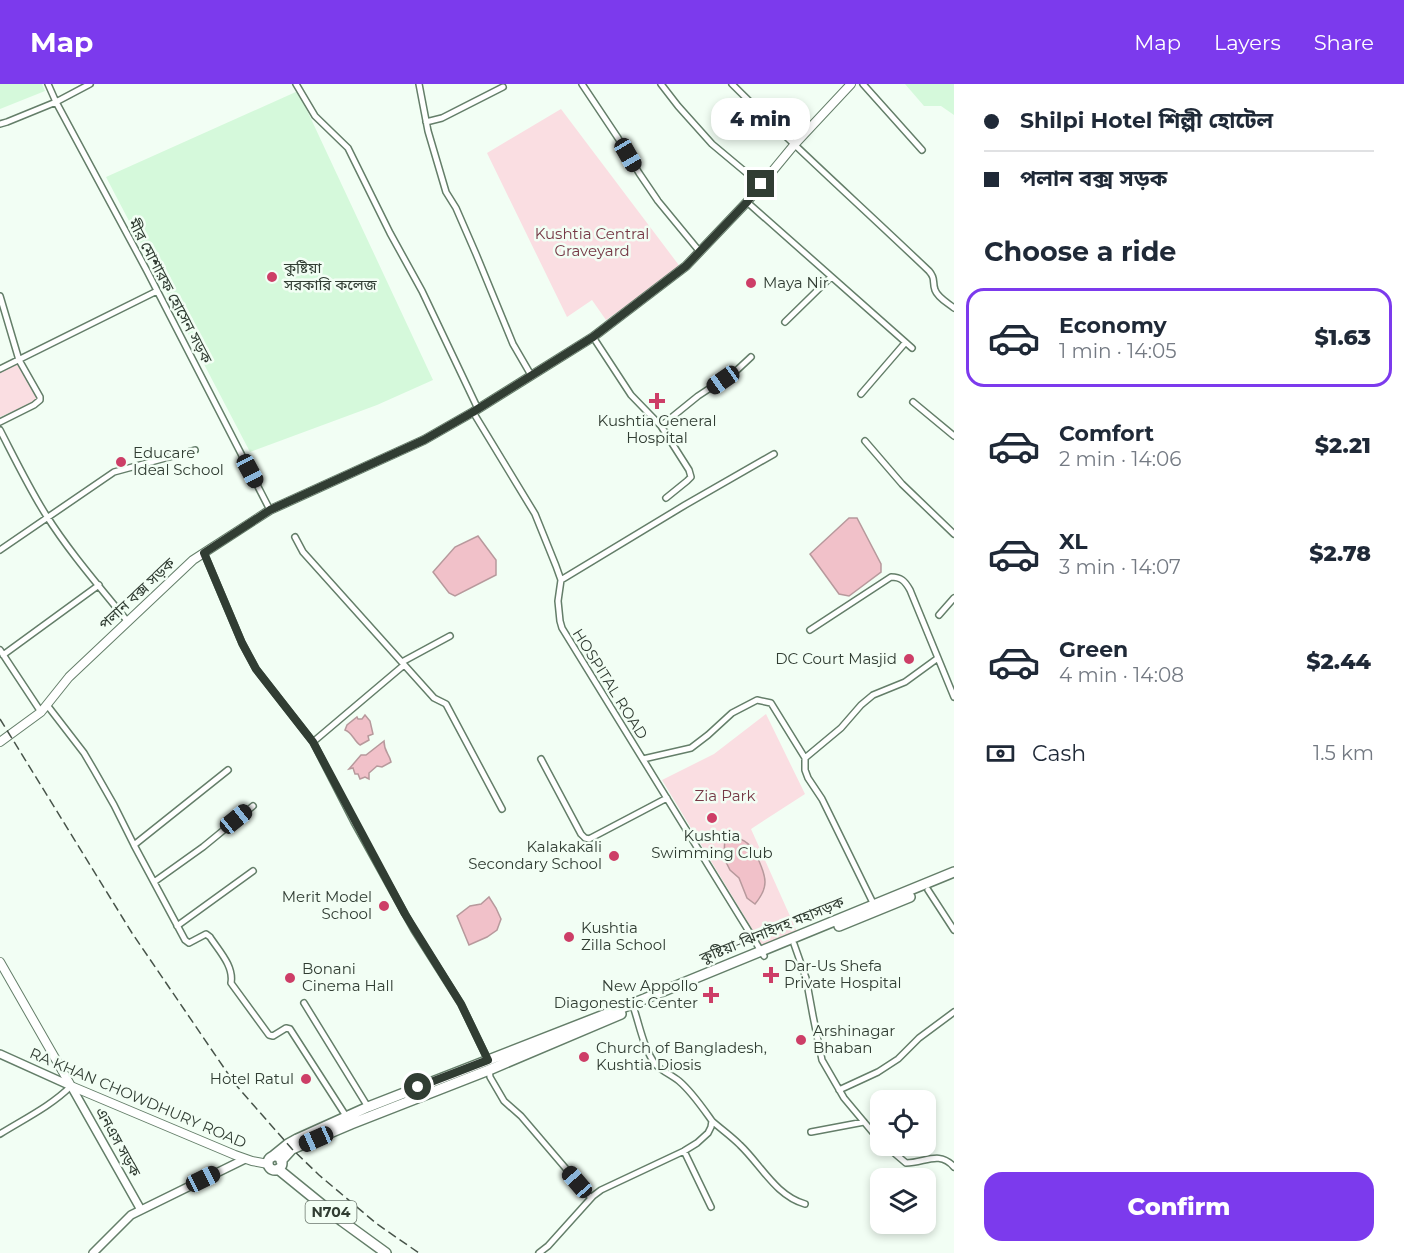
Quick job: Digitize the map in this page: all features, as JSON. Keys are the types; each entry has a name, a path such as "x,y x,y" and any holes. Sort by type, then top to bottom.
{"highway":[{"name":"কুষ্টিয়া-ঝিনাইদহ মহাসড়ক","path":"489,1065 763,954 954,872"},
{"name":"কুষ্টিয়া-ঝিনাইদহ মহাসড়ক","path":"875,907 954,879"},
{"name":"কুষ্টিয়া-ঝিনাইদহ মহাসড়ক","path":"763,954 795,944 813,933"},
{"name":"কুষ্টিয়া-ঝিনাইদহ মহাসড়ক","path":"275,1163 292,1149 329,1129 441,1083 634,1009 689,983"},
{"name":"কুষ্টিয়া-ঝিনাইদহ মহাসড়ক","path":"329,1129 346,1116 368,1107 399,1100"},
{"name":"N704","path":"275,1163 334,1215 386,1253"}],"main road":[{"name":"পলান বক্স সড়ক","path":"0,742 40,712 69,677 193,560 270,510 424,440 475,411 593,337 686,266 747,202 794,145 851,84"},
{"name":"এনএস সড়ক","path":"0,962 71,1086"},
{"name":"RA KHAN CHOWDHURY ROAD","path":"71,1086 245,1159 275,1163"}],"street":[{"name":"মীর মোশারফ হোসেন সড়ক","path":"48,84 270,510"},
{"path":"0,124 56,102 90,84"},
{"name":"HOSPITAL ROAD","path":"296,84 315,116 348,148 422,291 475,411 535,514 561,580 558,601 562,628 763,954"},
{"path":"419,84 426,122 446,192 456,208 513,344 531,375"},
{"path":"582,84 658,201 700,252"},
{"path":"661,84 712,144 761,184"},
{"path":"732,84 928,271 934,278 935,289 940,297 954,308"},
{"path":"863,84 922,150"},
{"path":"426,122 442,118 471,105 498,87"},
{"path":"747,202 912,348"},
{"path":"785,322 831,277"},
{"path":"0,369 157,291"},
{"path":"0,296 19,360 40,397 34,405 0,422"},
{"path":"593,337 631,395 661,426 689,470 691,477 687,482 666,498"},
{"path":"861,393 905,343"},
{"path":"661,426 698,396 736,371 751,357"},
{"path":"913,402 954,436"},
{"path":"0,430 48,518 128,622"},
{"path":"865,441 902,484 954,534"},
{"path":"0,550 114,472 195,450"},
{"path":"561,580 774,454"},
{"path":"295,537 303,552 434,698 446,704 502,809"},
{"path":"204,553 242,643 256,669 313,742 387,883 461,1004 489,1065 490,1077 504,1101 521,1116 591,1198"},
{"path":"810,630 891,577 899,577 905,581 910,590 954,697"},
{"path":"40,712 2,652 99,585"},
{"path":"939,615 954,598"},
{"path":"313,742 403,663 450,636"},
{"path":"805,758 841,728 861,705 873,696 905,682 938,658"},
{"path":"643,759 691,748 732,713 758,700 771,703 805,758 808,778 822,799 875,907"},
{"path":"47,705 84,753 187,942 206,934 210,937 230,969 231,983 269,1035 273,1036 286,1028 290,1029 346,1116"},
{"path":"541,759 585,838 589,839 668,798"},
{"path":"134,845 228,770"},
{"path":"154,882 253,806"},
{"path":"177,926 253,871"},
{"path":"928,890 954,930"},
{"path":"795,944 806,978 822,1060 844,1098 870,1129"},
{"path":"304,1003 368,1107"},
{"path":"634,1009 646,1047 662,1071 692,1093 712,1121 741,1146 788,1196 805,1204"},
{"path":"839,1090 878,1072 898,1059 919,1038 954,1012"},
{"name":"RA KHAN CHOWDHURY ROAD","path":"0,1054 71,1086"},
{"path":"0,1134 44,1108 71,1086"},
{"name":"এনএস সড়ক","path":"71,1086 141,1210"},
{"path":"539,1253 601,1190 697,1143 708,1133 712,1121"},
{"path":"811,1132 864,1122"},
{"path":"684,1151 711,1207"},
{"path":"898,1156 906,1163 938,1157 945,1158 954,1167"},
{"path":"93,1253 131,1215 245,1159"}],"shaded area":[{"path":"0,84 42,84 45,91 0,109"},
{"path":"905,84 954,84 954,115 941,106 924,106"},
{"name":"কুষ্টিয়া সরকারি কলেজ","path":"298,91 433,380 377,405 250,452 106,177"},
{"path":"849,518 857,518 881,564 881,572 849,596 839,594 810,554"},
{"path":"478,536 496,560 496,575 455,596 449,593 433,572 455,547"},
{"path":"365,715 370,721 373,734 368,736 369,740 360,745 345,730 347,725 357,717 362,719"},
{"path":"384,741 391,762 382,767 377,766 369,773 369,779 365,777 360,779 353,768 349,769 361,755 366,755"},
{"path":"725,833 747,843 759,861 765,885 755,904 747,898 739,878 730,870 724,858"},
{"path":"489,897 501,919 497,930 469,945 457,916 470,906 481,904"}],"green space":[{"name":"Kushtia Central Graveyard","path":"561,109 681,268 606,320 592,300 567,317 487,153"},
{"path":"19,363 38,400 0,417 0,372"},
{"name":"Zia Park","path":"766,714 805,794 751,829 798,934 763,947 662,780 714,754"}],"railway":[{"path":"0,719 132,933 235,1084 292,1149 319,1175 377,1224 419,1253"}],"place":[{"name":"কুষ্টিয়া সরকারি কলেজ","path":"272,277"},
{"name":"Maya Nir","path":"751,283"},
{"name":"Kushtia General Hospital","path":"657,401"},
{"name":"Educare Ideal School","path":"121,462"},
{"name":"DC Court Masjid","path":"909,659"},
{"name":"Kushtia Swimming Club","path":"712,818"},
{"name":"Kalakakali Secondary School","path":"614,856"},
{"name":"Merit Model School","path":"384,906"},
{"name":"Kushtia Zilla School","path":"569,937"},
{"name":"Dar-Us Shefa Private Hospital","path":"771,975"},
{"name":"Bonani Cinema Hall","path":"290,978"},
{"name":"New Appollo Diagonestic Center","path":"711,995"},
{"name":"Arshinagar Bhaban","path":"801,1040"},
{"name":"Church of Bangladesh, Kushtia Diosis","path":"584,1057"},
{"name":"Hotel Ratul","path":"306,1079"}],"route":[{"path":"418,1087 488,1060 461,1004 414,930 313,742 256,669 242,643 204,553 270,510 424,440 593,337 686,266 747,202 761,184"}]}
